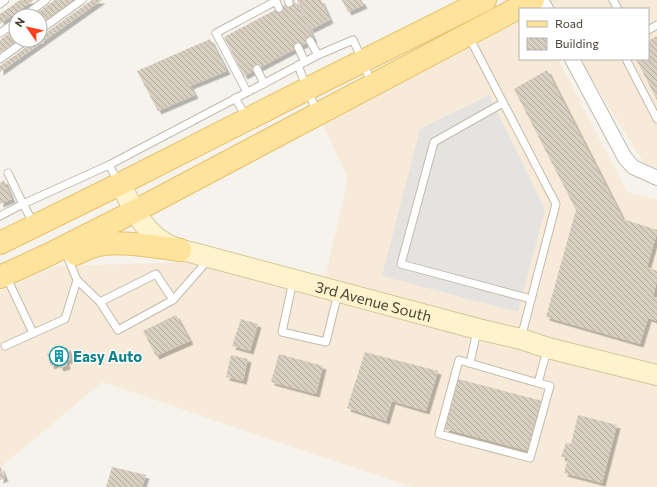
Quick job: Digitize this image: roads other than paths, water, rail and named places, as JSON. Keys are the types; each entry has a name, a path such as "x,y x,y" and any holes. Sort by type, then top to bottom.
{"main road":[{"path":"0,243 485,0"},
{"path":"3,275 58,255 135,211 533,0"},
{"name":"3rd Avenue South","path":"120,184 146,228 164,243 180,250 521,339 548,348 657,375"},
{"path":"58,255 74,254 97,245 110,244 138,245 180,250"}],"street":[{"path":"573,60 624,158 633,167 657,178"}],"lane":[{"path":"0,4 5,0"},
{"path":"35,8 46,0"},
{"path":"48,24 82,0"},
{"path":"247,92 216,33 237,26 276,0 279,8"},
{"path":"468,35 556,204 521,339"},
{"path":"0,216 109,165 298,65 353,40 372,85"},
{"path":"310,41 318,55"},
{"path":"298,47 305,62"},
{"path":"0,59 15,48"},
{"path":"627,60 657,119"},
{"path":"298,65 318,114"},
{"path":"257,69 264,84"},
{"path":"235,98 248,120"},
{"path":"503,103 434,142 401,264 531,299"},
{"path":"109,165 120,184"},
{"path":"8,173 35,226"},
{"path":"58,255 77,280 100,302 118,330 173,300 211,258"},
{"path":"100,302 156,274 173,300"},
{"path":"3,275 33,333"},
{"path":"5,346 65,319 77,280"},
{"path":"294,280 282,332 326,342 338,291"},
{"path":"470,363 478,329"},
{"path":"538,383 548,348"},
{"path":"459,360 538,383 550,386 530,458 439,434 459,360"}],"place":[{"name":"Easy Auto","path":"59,356"}]}
